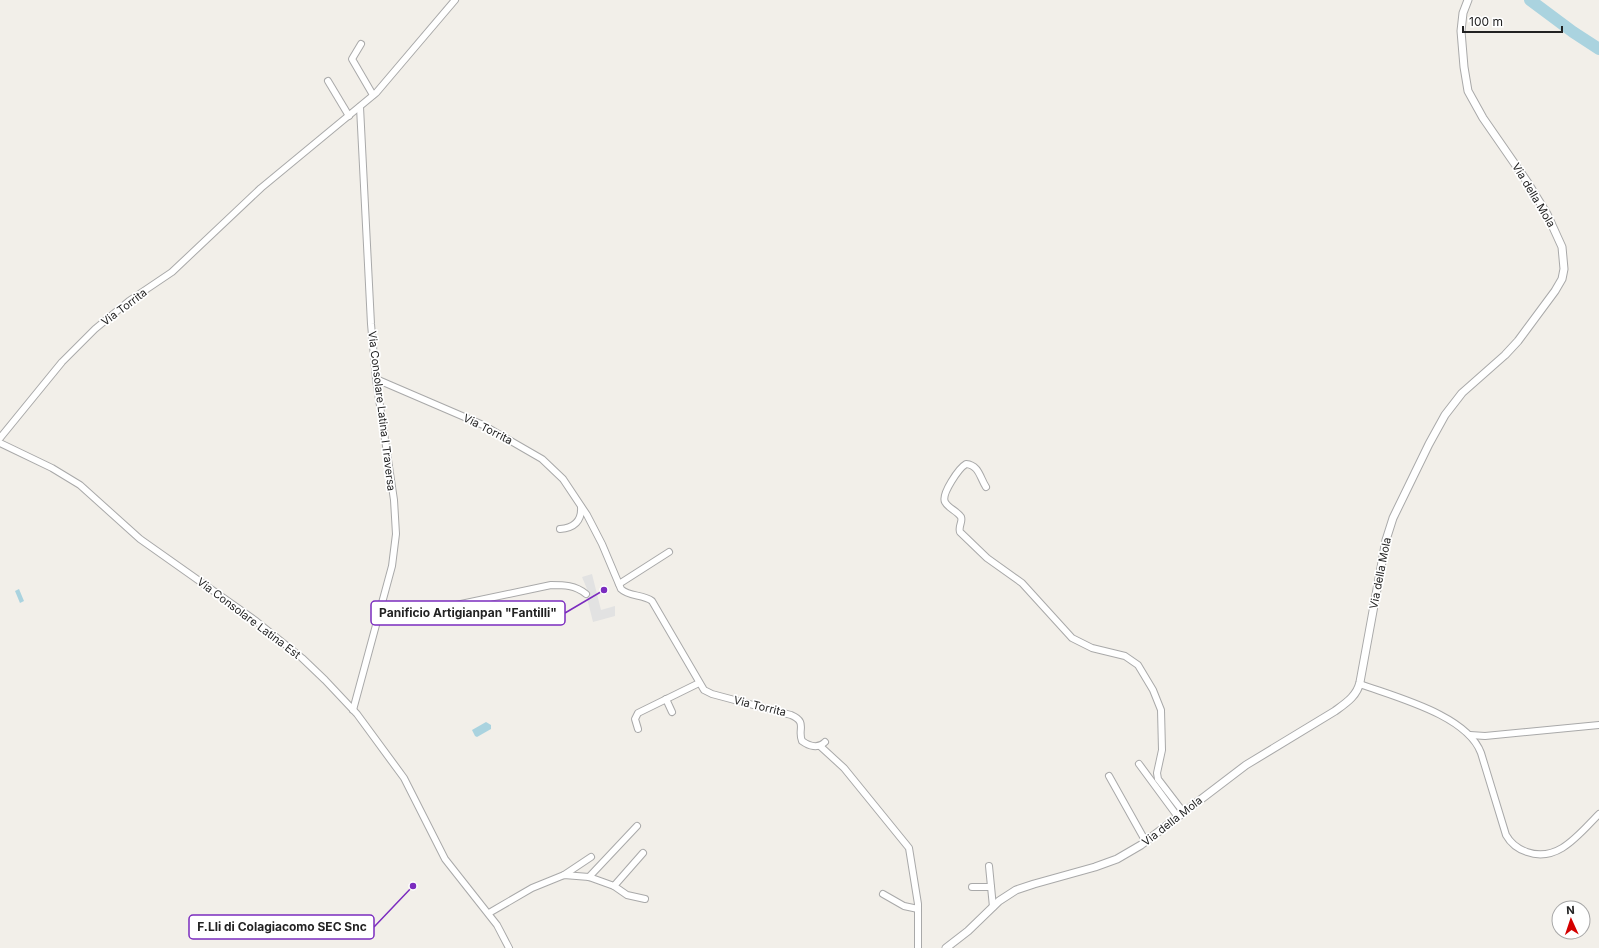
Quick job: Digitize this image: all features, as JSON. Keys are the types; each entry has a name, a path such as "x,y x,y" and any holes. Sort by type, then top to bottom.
{"street":[{"name":"Via Torrita","path":"0,438 62,362 95,329 129,301 172,272 261,188 360,107 387,81 455,0"},
{"name":"Via della Mola","path":"946,948 968,931 1006,896 1019,888 1103,865 1123,856 1146,842 1246,765 1343,706 1354,696 1360,684 1386,540 1392,523 1429,444 1445,415 1456,400 1469,386 1509,352 1522,337 1555,291 1562,279 1564,269 1562,247 1547,214 1483,118 1468,91 1461,31 1463,13 1468,0"},
{"path":"361,44 352,59 373,95"},
{"path":"328,82 349,116"},
{"name":"Via Consolare Latina I Traversa","path":"353,710 393,562 396,528 394,500 376,379 370,319 360,107"},
{"name":"Via Torrita","path":"376,379 479,423 542,459 563,479 598,534 621,589 626,593 647,598 652,601 703,689 710,694 794,716 799,719 801,724 800,738 802,741 813,746 823,744 907,844 911,855 918,909"},
{"name":"Via Consolare Latina Est","path":"0,443 46,465 78,484 148,545 244,612 317,671 353,710 407,782 445,859 489,913 509,948"},
{"path":"986,487 976,469 971,465 966,464 945,492 945,502 961,517 962,520 959,527 960,532 987,558 1025,587 1072,638 1092,648 1126,656 1138,665 1153,690 1161,710 1162,750 1157,773 1158,779 1181,815"},
{"path":"560,529 572,527 579,520 581,513 580,505"},
{"path":"619,584 669,552"},
{"path":"380,612 423,612 551,585 571,586 586,594"},
{"path":"638,729 635,719 638,713 699,683"},
{"path":"1360,684 1437,713 1460,726 1470,735 1481,753 1506,835 1512,843 1525,852 1538,855 1556,852 1565,847 1599,814"},
{"path":"666,699 672,712"},
{"path":"1470,735 1485,736 1599,726"},
{"path":"1139,764 1181,815"},
{"path":"1109,776 1146,842"},
{"path":"590,876 637,826"},
{"path":"614,886 643,853"},
{"path":"489,913 532,888 564,876 591,857"},
{"path":"988,866 993,907"},
{"path":"564,876 590,876 614,886 627,896 645,898"},
{"path":"972,887 991,887"},
{"path":"883,894 900,905 918,909 918,948"}],"shaded area":[{"path":"592,574 601,610 615,606 615,616 593,622 586,594 587,589 582,577"}],"water":[{"path":"19,589 24,601 20,603 15,591"},
{"path":"486,722 491,725 491,729 477,737 475,736 472,730"}],"waterway":[{"path":"1530,0 1599,49"}],"place":[{"name":"Panificio Artigianpan \"Fantilli\"","path":"604,590"},
{"name":"F.Lli di Colagiacomo SEC Snc","path":"413,886"}]}
